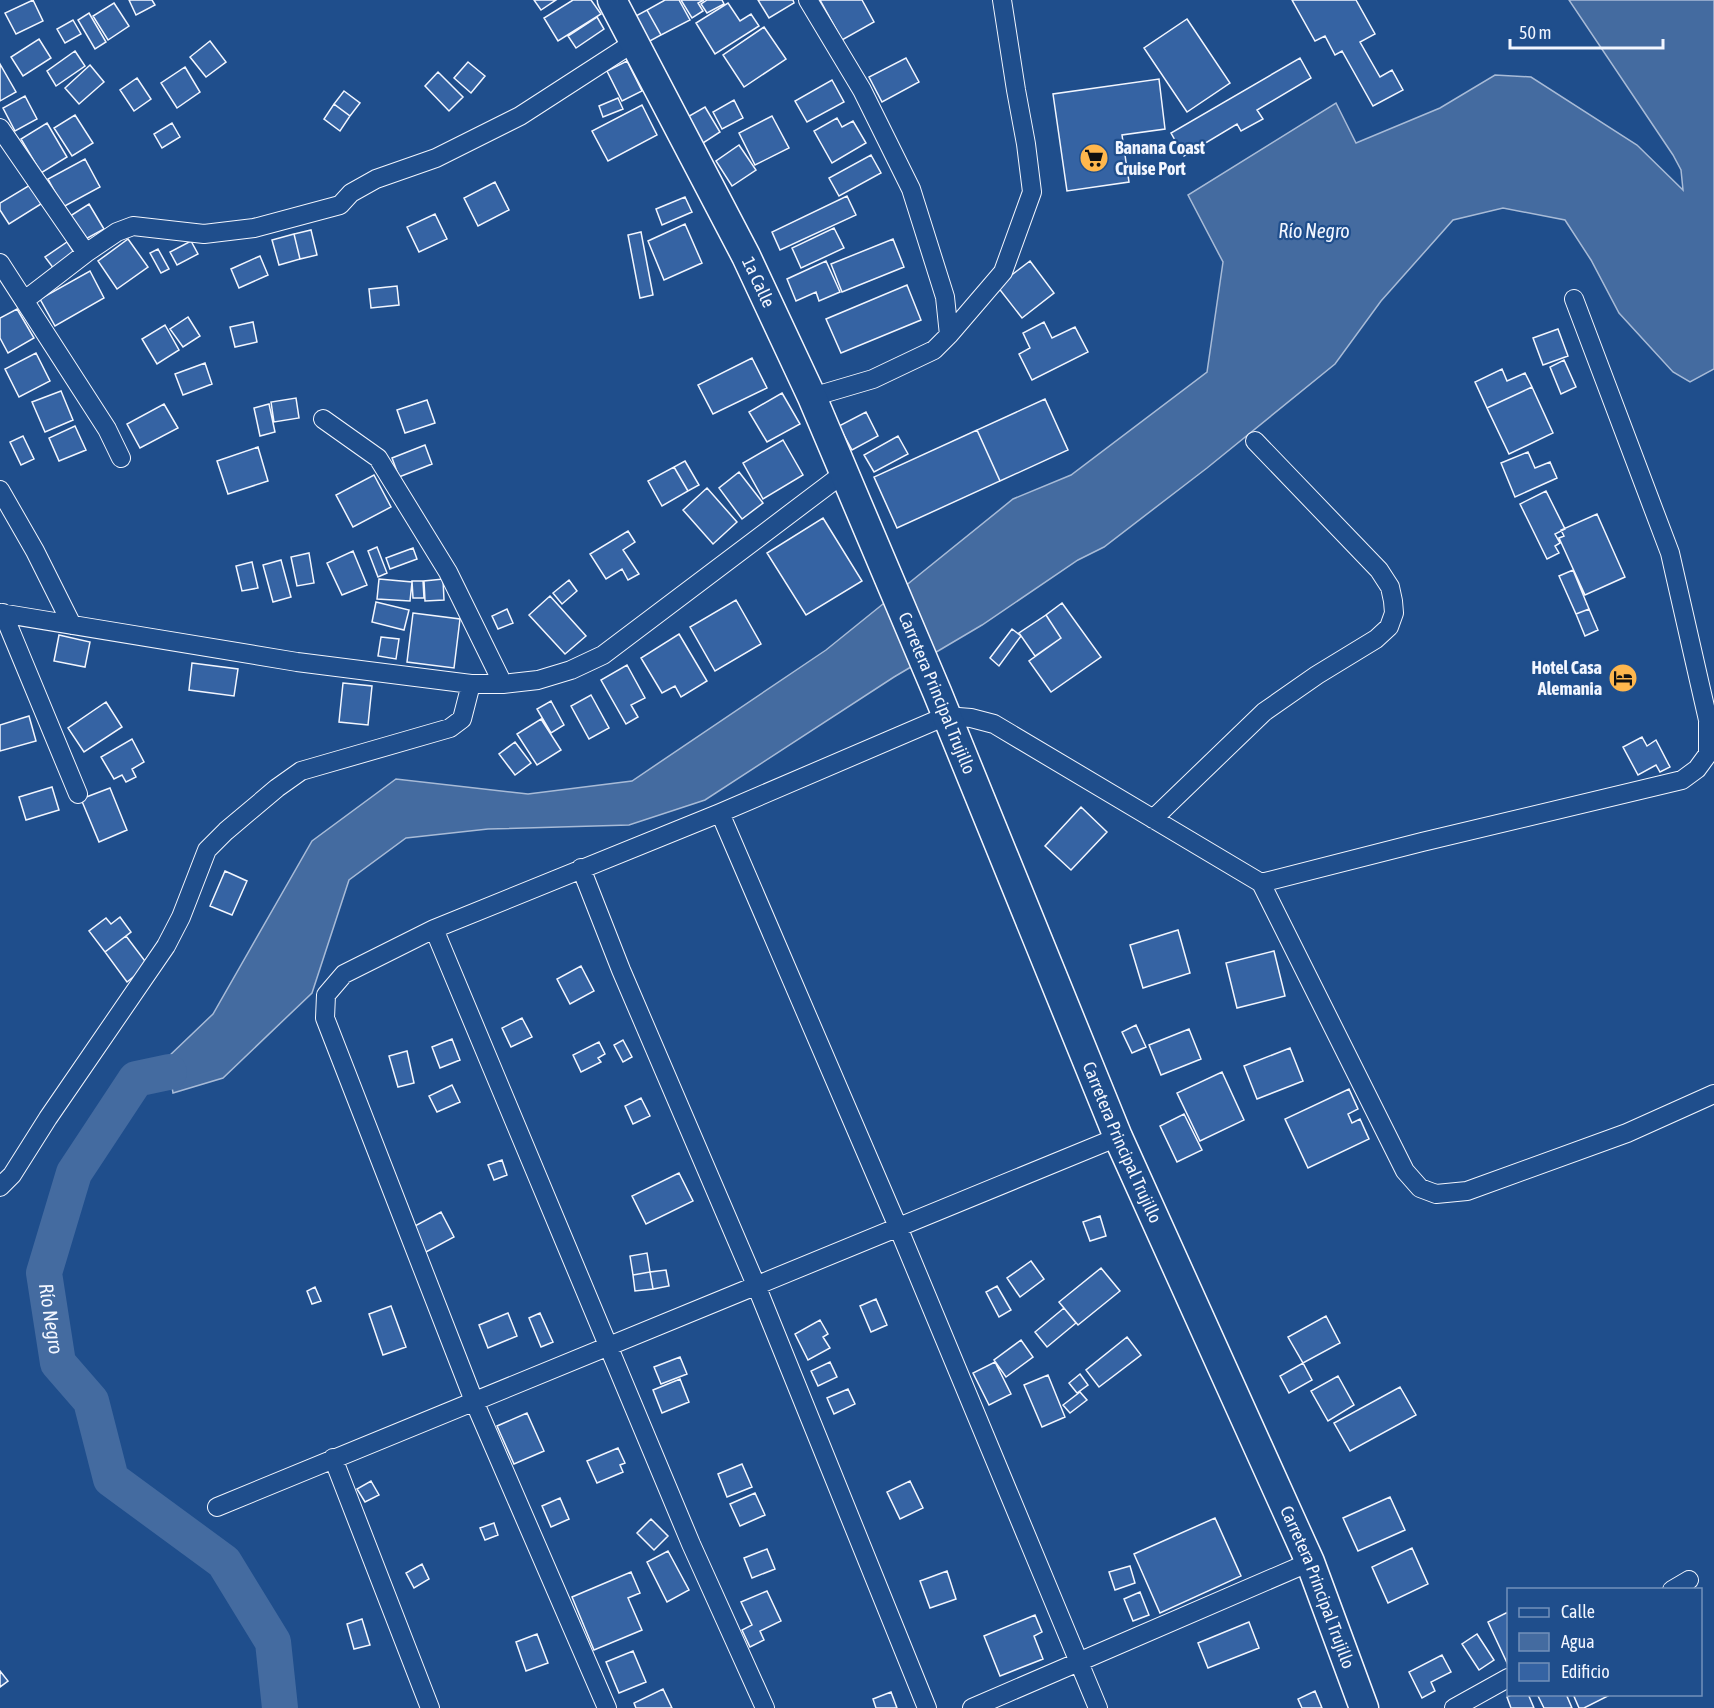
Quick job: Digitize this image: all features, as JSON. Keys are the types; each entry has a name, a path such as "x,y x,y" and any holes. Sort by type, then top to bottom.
{"main road":[{"name":"1a Calle","path":"618,2 633,43 746,256 812,398 886,575"},
{"name":"Carretera Principal Trujillo","path":"886,575 1118,1137 1310,1562 1364,1708"}],"street":[{"path":"808,0 862,90 911,189 945,297 949,336"},
{"path":"812,398 873,379 934,350 949,336 1003,272 1032,192 1002,0"},
{"path":"25,300 117,232 133,226 204,234 254,228 340,205 351,193 376,179 436,158 520,116 633,43"},
{"path":"0,128 86,254"},
{"path":"0,263 107,429 121,458"},
{"path":"1261,883 1682,780 1697,769 1708,754 1708,720 1670,553 1574,298"},
{"path":"323,419 378,458 448,572 504,684"},
{"path":"1153,819 1264,712 1317,675 1376,639 1389,627 1394,613 1390,587 1379,570 1255,441"},
{"path":"2,613 297,662 471,684 504,684 538,680 571,670 603,655 844,472"},
{"path":"0,490 35,551 72,626"},
{"path":"2,613 78,794"},
{"path":"1,1183 12,1175 48,1118 166,946 181,917 207,850 277,788 301,771 450,728 462,719 471,684"},
{"path":"607,1708 474,1401 324,1018 326,995 344,974 434,929 720,813 941,704 971,718 994,724 1261,883 1406,1171 1420,1188 1436,1194 1467,1191 1627,1133 1714,1094"},
{"path":"720,813 898,1227 1098,1708"},
{"path":"581,868 621,970 756,1286 927,1708"},
{"path":"434,929 607,1347 691,1544 765,1708"},
{"path":"217,1507 1118,1137"},
{"path":"333,1458 430,1708"},
{"path":"972,1708 1310,1562"},
{"path":"1675,1588 1689,1580"},
{"path":"1454,1708 1507,1679"}],"water":[{"name":"Río Negro","path":"1569,0 1714,0 1714,369 1690,382 1673,372 1619,313 1591,260 1565,220 1503,208 1453,220 1381,301 1335,364 1207,468 1104,547 1078,560 982,625 894,677 705,800 629,825 488,829 406,838 349,880 312,993 223,1078 173,1093 167,1058 213,1014 312,841 396,779 528,794 632,781 826,650 1013,499 1071,475 1207,372 1223,262 1188,195 1336,103 1356,143 1440,108 1495,75 1531,77 1637,145 1683,190 1681,170 1673,155"}],"building":[{"path":"33,0 43,21 16,34 5,13"},
{"path":"129,0 152,0 155,5 136,15"},
{"path":"534,0 556,0 541,10"},
{"path":"573,0 591,0 601,14 558,41 544,18"},
{"path":"665,0 679,0 690,20 661,35 647,10"},
{"path":"681,0 704,0 698,3 703,11 692,18"},
{"path":"707,0 722,0 724,4 707,13 701,4"},
{"path":"758,0 793,0 794,3 769,18"},
{"path":"820,0 862,0 874,22 842,40"},
{"path":"1292,0 1356,0 1375,34 1360,42 1380,77 1392,70 1403,90 1373,106 1342,51 1335,55 1325,36 1315,41"},
{"path":"114,3 129,26 108,40 93,16"},
{"path":"728,3 740,21 751,14 759,26 715,54 696,23"},
{"path":"647,10 661,35 648,42 634,17"},
{"path":"89,13 106,42 95,49 78,20"},
{"path":"597,17 604,29 576,48 568,36"},
{"name":"Banana Coast Cruise Port","path":"1187,19 1230,83 1187,112 1144,48"},
{"path":"73,20 81,34 65,43 57,29"},
{"path":"764,27 786,59 744,87 723,55"},
{"path":"39,39 51,58 23,76 11,57"},
{"path":"210,41 226,62 206,77 190,57"},
{"path":"75,51 85,66 56,86 47,71"},
{"path":"906,58 919,82 882,102 869,77"},
{"name":"Banana Coast Cruise Port","path":"1300,58 1311,78 1257,110 1263,119 1241,131 1237,124 1184,156 1171,133"},
{"path":"627,61 642,91 622,101 607,71"},
{"path":"468,62 485,76 471,93 454,78"},
{"path":"0,64 16,92 0,101"},
{"path":"90,65 104,82 79,104 65,88"},
{"path":"185,67 200,92 177,108 161,83"},
{"path":"438,72 463,97 449,111 425,86"},
{"path":"137,78 151,99 134,111 120,90"},
{"name":"Banana Coast Cruise Port","path":"1159,79 1165,129 1122,135 1129,182 1067,191 1053,94"},
{"path":"832,80 844,102 807,122 795,101"},
{"path":"344,91 360,103 350,116 334,104"},
{"path":"25,96 37,119 15,131 3,108"},
{"path":"618,98 623,109 603,117 599,106"},
{"path":"734,100 743,118 722,129 713,112"},
{"path":"334,104 350,116 340,131 324,119"},
{"path":"642,105 657,135 608,161 592,131"},
{"path":"705,107 720,132 700,145 684,119"},
{"path":"75,115 93,143 72,156 54,128"},
{"path":"772,116 789,148 755,165 739,133"},
{"path":"837,118 842,127 853,121 866,143 832,163 814,131"},
{"path":"47,123 67,157 41,173 21,139"},
{"path":"172,123 180,137 162,148 154,134"},
{"path":"739,145 756,170 732,186 716,161"},
{"path":"871,155 881,173 839,196 829,178"},
{"path":"85,159 100,187 63,207 48,179"},
{"path":"495,182 509,210 478,226 464,198"},
{"path":"30,185 41,204 9,224 0,210 0,203"},
{"path":"847,196 856,215 780,250 772,232"},
{"path":"685,197 692,212 662,225 656,209"},
{"path":"89,204 104,229 82,241 67,218"},
{"path":"435,214 447,239 419,252 407,227"},
{"path":"685,224 702,263 664,280 648,241"},
{"path":"834,228 844,248 801,268 792,248"},
{"path":"311,230 317,255 300,259 294,234"},
{"path":"641,232 653,295 640,298 628,235"},
{"path":"294,234 300,259 279,265 272,240"},
{"path":"128,239 148,267 117,289 98,261"},
{"path":"893,239 904,267 842,292 831,264"},
{"path":"191,241 198,254 177,265 170,252"},
{"path":"67,242 75,254 54,269 45,257"},
{"path":"158,249 169,269 161,273 150,253"},
{"path":"260,256 268,275 239,288 231,269"},
{"path":"826,261 840,292 819,301 816,292 796,301 787,279"},
{"path":"1030,261 1054,293 1022,318 997,286"},
{"path":"90,271 104,298 55,326 40,299"},
{"path":"907,285 921,320 841,353 826,319"},
{"path":"397,286 399,305 371,308 369,289"},
{"path":"17,309 34,338 8,353 0,338 0,318"},
{"path":"188,317 200,336 183,347 170,329"},
{"path":"253,322 257,342 235,347 230,327"},
{"path":"1044,322 1052,338 1075,327 1088,352 1032,380 1019,354 1030,348 1023,333"},
{"path":"165,325 179,350 157,364 142,339"},
{"path":"1558,329 1568,356 1543,365 1533,338"},
{"path":"36,353 50,381 19,397 5,369"},
{"path":"752,358 767,388 713,414 698,385"},
{"path":"1564,360 1576,387 1561,394 1550,367"},
{"path":"205,363 212,384 183,395 175,374"},
{"path":"1502,369 1507,381 1525,373 1532,387 1487,408 1475,382"},
{"path":"1532,387 1553,433 1509,454 1487,408"},
{"path":"61,391 73,420 45,432 32,402"},
{"path":"782,393 800,424 767,442 749,412"},
{"path":"296,398 299,418 274,422 271,402"},
{"path":"1045,399 1068,450 1000,481 977,430"},
{"path":"427,400 435,423 405,433 397,410"},
{"path":"164,404 178,428 140,448 127,424"},
{"path":"269,404 275,432 260,436 254,408"},
{"path":"866,412 878,436 852,450 839,426"},
{"path":"75,426 86,450 59,461 49,438"},
{"path":"977,430 1000,481 897,528 874,477"},
{"path":"23,436 34,459 21,465 10,442"},
{"path":"898,436 908,454 874,472 864,455"},
{"path":"783,440 803,475 763,499 743,463"},
{"path":"425,445 432,464 399,477 392,458"},
{"path":"258,447 268,481 228,494 217,461"},
{"path":"1528,452 1535,468 1550,462 1557,478 1515,497 1501,463"},
{"path":"685,461 699,485 688,491 674,467"},
{"path":"674,467 688,491 662,506 648,481"},
{"path":"739,472 763,503 742,519 719,488"},
{"path":"374,475 391,507 353,527 336,495"},
{"path":"707,488 737,522 713,544 683,510"},
{"path":"1546,491 1565,529 1555,534 1560,543 1555,546 1559,553 1547,559 1520,504"},
{"path":"1597,514 1625,577 1585,595 1559,538 1564,536 1561,530"},
{"path":"823,518 862,581 806,615 767,553"},
{"path":"628,531 635,542 623,550 639,574 628,580 622,569 606,579 590,554"},
{"path":"377,547 387,573 378,577 368,551"},
{"path":"413,548 417,559 390,569 386,558"},
{"path":"353,551 367,585 342,595 327,563"},
{"path":"309,553 314,583 297,586 291,557"},
{"path":"281,560 291,597 273,602 263,565"},
{"path":"252,562 258,588 242,591 236,566"},
{"path":"1573,570 1589,609 1576,614 1559,576"},
{"path":"379,579 412,582 410,601 377,599"},
{"path":"443,579 444,600 425,601 424,581"},
{"path":"569,580 577,591 562,604 553,593"},
{"path":"412,581 423,581 424,598 413,598"},
{"path":"550,596 586,636 565,654 529,615"},
{"path":"736,600 761,644 715,671 690,627"},
{"path":"376,602 409,610 404,630 372,622"},
{"path":"1062,603 1101,657 1051,692 1029,661 1061,638 1046,615"},
{"path":"507,609 513,623 498,629 492,616"},
{"path":"1589,609 1598,630 1585,636 1576,614"},
{"path":"413,613 460,619 454,668 407,662"},
{"path":"1046,615 1061,638 1035,656 1019,633"},
{"path":"1012,629 1021,636 999,666 990,658"},
{"path":"679,634 707,681 681,697 675,686 662,693 641,658"},
{"path":"59,635 90,642 85,667 54,661"},
{"path":"381,637 399,639 396,659 378,656"},
{"path":"192,663 238,669 234,696 189,690"},
{"path":"627,665 645,698 631,705 638,717 626,724 601,680"},
{"path":"343,683 372,686 368,725 339,722"},
{"path":"591,695 609,728 589,739 571,706"},
{"path":"551,701 564,725 551,733 537,709"},
{"path":"106,702 122,727 84,752 68,728"},
{"path":"29,716 36,741 0,751 0,725"},
{"path":"541,719 561,750 537,765 517,734"},
{"path":"1642,737 1647,746 1656,740 1670,767 1660,772 1656,765 1638,775 1623,747"},
{"path":"132,739 144,762 132,769 136,777 126,782 122,775 114,779 101,757"},
{"path":"515,742 531,763 515,775 499,754"},
{"path":"52,787 59,810 26,820 19,797"},
{"path":"110,788 127,830 99,842 81,799"},
{"path":"1081,807 1107,832 1071,870 1045,846"},
{"path":"225,871 247,881 232,915 210,906"},
{"path":"120,917 131,932 105,952 89,931 106,918 111,924"},
{"path":"1178,930 1190,973 1143,988 1130,945"},
{"path":"126,936 148,965 127,982 105,952"},
{"path":"1274,951 1285,996 1237,1008 1226,963"},
{"path":"581,966 594,991 570,1004 557,979"},
{"path":"522,1018 532,1037 511,1047 502,1028"},
{"path":"1136,1025 1146,1047 1132,1053 1122,1032"},
{"path":"1189,1029 1201,1059 1161,1075 1149,1045"},
{"path":"452,1039 460,1060 440,1068 432,1047"},
{"path":"623,1040 632,1057 623,1062 614,1045"},
{"path":"599,1042 605,1054 598,1058 601,1062 581,1072 573,1055"},
{"path":"1290,1048 1303,1081 1257,1099 1244,1066"},
{"path":"407,1051 414,1083 398,1087 389,1056"},
{"path":"1222,1072 1244,1120 1200,1141 1177,1093"},
{"path":"452,1085 460,1102 437,1112 429,1096"},
{"path":"1349,1089 1358,1109 1348,1114 1352,1123 1360,1119 1369,1139 1308,1168 1285,1119"},
{"path":"641,1098 650,1116 633,1124 625,1106"},
{"path":"1184,1114 1202,1150 1177,1162 1160,1126"},
{"path":"502,1160 507,1175 494,1180 488,1165"},
{"path":"679,1173 693,1201 646,1224 632,1196"},
{"path":"441,1212 454,1237 426,1252 413,1227"},
{"path":"1100,1216 1106,1236 1090,1241 1083,1222"},
{"path":"647,1253 650,1272 633,1275 630,1256"},
{"path":"1031,1261 1044,1279 1020,1297 1007,1278"},
{"path":"1101,1268 1120,1291 1078,1325 1059,1302"},
{"path":"666,1270 669,1286 653,1289 650,1272"},
{"path":"650,1272 653,1289 635,1291 633,1275"},
{"path":"997,1286 1011,1310 999,1317 986,1292"},
{"path":"315,1287 321,1301 312,1304 307,1291"},
{"path":"876,1299 887,1325 871,1332 860,1306"},
{"path":"391,1306 406,1347 383,1355 369,1314"},
{"path":"1064,1308 1076,1323 1047,1347 1035,1332"},
{"path":"508,1313 517,1336 488,1348 479,1325"},
{"path":"540,1313 553,1342 541,1347 529,1318"},
{"path":"1326,1316 1340,1343 1303,1363 1288,1337"},
{"path":"820,1320 828,1334 823,1337 830,1348 808,1360 795,1334"},
{"path":"1127,1337 1141,1355 1099,1387 1086,1370"},
{"path":"1021,1340 1033,1357 1006,1377 994,1360"},
{"path":"680,1357 687,1374 661,1384 654,1367"},
{"path":"830,1362 837,1377 818,1386 811,1371"},
{"path":"995,1362 1011,1394 989,1405 973,1373"},
{"path":"1303,1363 1312,1380 1289,1393 1280,1376"},
{"path":"1080,1374 1088,1385 1077,1393 1069,1383"},
{"path":"1048,1375 1065,1417 1042,1427 1024,1385"},
{"path":"1338,1376 1354,1405 1328,1421 1311,1391"},
{"path":"680,1379 689,1402 662,1413 653,1390"},
{"path":"1400,1387 1416,1415 1350,1451 1334,1423"},
{"path":"848,1389 855,1404 834,1414 827,1398"},
{"path":"1080,1392 1087,1400 1070,1413 1063,1405"},
{"path":"527,1413 544,1451 514,1464 497,1426"},
{"path":"618,1448 625,1463 620,1465 623,1472 597,1483 587,1461"},
{"path":"742,1464 752,1487 727,1497 718,1474"},
{"path":"371,1481 379,1495 365,1502 357,1489"},
{"path":"910,1481 923,1508 900,1519 887,1492"},
{"path":"755,1493 765,1515 740,1526 730,1504"},
{"path":"1390,1497 1405,1530 1358,1551 1343,1518"},
{"path":"560,1498 569,1519 551,1527 542,1506"},
{"path":"1215,1518 1241,1576 1160,1613 1134,1554"},
{"path":"651,1519 668,1536 654,1550 637,1533"},
{"path":"494,1523 498,1535 485,1540 480,1528"},
{"path":"1412,1548 1428,1584 1388,1603 1372,1567"},
{"path":"767,1549 775,1569 752,1578 744,1558"},
{"path":"668,1551 689,1590 667,1602 647,1562"},
{"path":"422,1564 429,1579 414,1588 406,1573"},
{"path":"1130,1566 1135,1583 1115,1590 1109,1572"},
{"path":"947,1571 956,1599 930,1608 920,1581"},
{"path":"631,1572 640,1593 628,1598 642,1630 594,1650 572,1597"},
{"path":"767,1591 781,1621 760,1631 764,1640 750,1647 742,1630 752,1625 741,1602"},
{"path":"1140,1592 1149,1615 1133,1621 1124,1599"},
{"path":"1507,1612 1507,1663 1488,1622"},
{"path":"1035,1615 1042,1632 1034,1636 1043,1659 1000,1676 984,1636"},
{"path":"362,1619 370,1645 354,1649 347,1624"},
{"path":"1249,1622 1259,1648 1208,1668 1198,1643"},
{"path":"537,1634 548,1663 526,1671 516,1642"},
{"path":"1477,1634 1494,1660 1479,1670 1462,1644"},
{"path":"633,1651 646,1682 619,1693 606,1662"},
{"path":"1442,1655 1451,1672 1431,1682 1435,1691 1422,1698 1409,1672"},
{"path":"0,1671 8,1681 0,1687"},
{"path":"663,1689 672,1708 636,1708 634,1703"},
{"path":"1315,1691 1322,1708 1302,1708 1298,1699"},
{"path":"891,1692 897,1708 876,1708 873,1699"},
{"path":"1529,1696 1534,1708 1511,1708 1507,1697"},
{"path":"1538,1696 1567,1696 1572,1708 1544,1708"},
{"path":"1574,1696 1608,1696 1584,1708 1579,1708"}],"waterway":[{"name":"Río Negro","path":"169,1072 136,1079 74,1173 44,1273 58,1363 91,1401 111,1479 224,1562 273,1642 280,1708"}],"place":[{"name":"Banana Coast Cruise Port","path":"1094,158"},
{"name":"Hotel Casa Alemania","path":"1623,678"}]}
